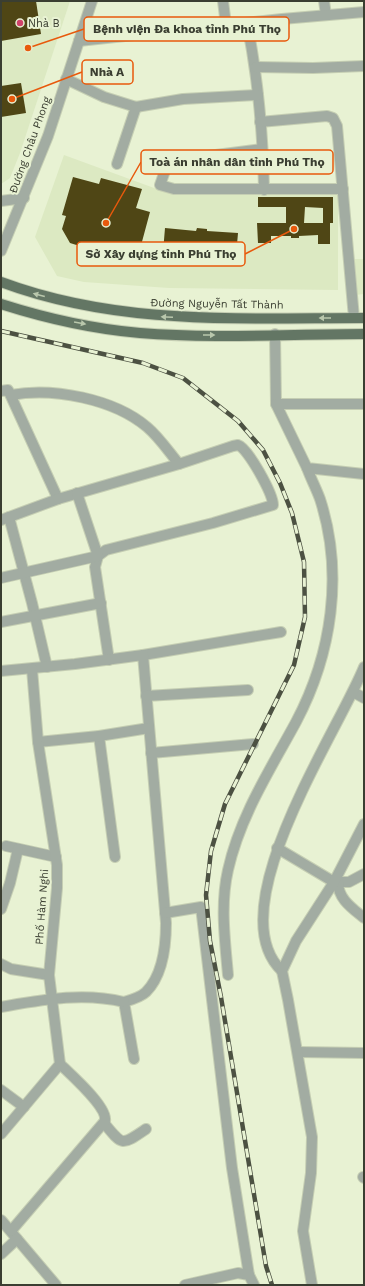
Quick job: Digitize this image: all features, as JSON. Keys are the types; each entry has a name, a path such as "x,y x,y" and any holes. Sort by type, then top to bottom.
{"main road":[{"name":"Đường Nguyễn Tất Thành","path":"1,282 41,296 140,315 192,318 359,318"},
{"path":"1,304 73,322 138,332 191,335 364,334"},
{"path":"191,335 192,318"}],"street":[{"name":"Đường Châu Phong","path":"1,251 24,198 48,136 92,1"},
{"path":"223,1 226,25"},
{"path":"324,1 326,15"},
{"path":"78,42 226,25 364,12"},
{"path":"247,23 256,67 264,190"},
{"path":"256,67 313,68 364,66"},
{"path":"66,79 104,97 136,107 183,99 258,95"},
{"path":"117,164 136,107"},
{"path":"260,122 327,116 333,118 337,126 343,189 359,318"},
{"path":"262,149 178,160 167,165 160,185 174,189 343,189"},
{"path":"1,202 24,198"},
{"path":"228,975 222,904 228,869 238,834 254,796 297,720 316,680 328,633 332,588 328,534 320,501 307,468 276,404 275,334"},
{"path":"58,499 6,393 35,391 63,394 81,398 123,412 148,428 179,464"},
{"path":"276,404 364,404"},
{"path":"1,578 24,572 98,556 106,550 213,523 273,505 266,485 242,446 233,446 179,464 58,499 5,519 24,572 47,667"},
{"path":"307,468 348,471 364,474"},
{"path":"348,471 364,470"},
{"path":"77,493 98,556 96,567 109,660"},
{"path":"1,622 101,603"},
{"path":"1,671 109,660 281,632"},
{"path":"1,1007 52,998 82,996 124,1002 134,999 146,992 154,982 164,949 165,913 143,655"},
{"path":"312,1285 303,1231 311,1173 312,1137 298,1052 282,971 272,960 268,949 263,913 265,889 277,848 295,806 353,692 361,682 364,667"},
{"name":"Phố Hàm Nghi","path":"32,669 38,742 56,857 57,888 49,975 60,1064"},
{"path":"146,696 248,690"},
{"path":"353,692 364,698"},
{"path":"38,742 99,736 149,728"},
{"path":"99,736 115,857"},
{"path":"151,753 253,744"},
{"path":"282,971 296,941 336,882 364,824"},
{"path":"6,846 56,857"},
{"path":"277,848 336,882 349,882 364,874"},
{"path":"1,909 10,883 18,849"},
{"path":"336,882 345,901 364,918"},
{"path":"165,913 201,907 232,1168 249,1275 254,1285"},
{"path":"1,964 11,969 49,975"},
{"path":"124,1002 134,1059"},
{"path":"298,1052 364,1053 364,1044"},
{"path":"1,1134 60,1064 88,1092 104,1112 106,1117 104,1123 14,1235 1,1254"},
{"path":"1,1090 24,1107"},
{"path":"104,1123 118,1140 122,1142 127,1141 146,1129"},
{"path":"1,1220 56,1285"},
{"path":"185,1285 238,1273 249,1275"}],"shaded area":[{"path":"1,1 70,1 20,153 10,178 1,184"},
{"path":"64,155 165,192 338,195 338,290 169,288 84,282 57,276 35,237"},
{"path":"353,259 364,259 364,294 355,295"}],"building":[{"name":"Nhà B","path":"1,1 36,1 41,34 1,41"},
{"path":"21,83 26,113 1,117 1,86"},
{"path":"73,177 99,184 101,178 142,189 136,208 150,212 136,264 83,250 83,247 70,243 62,229 66,216 62,215"},
{"path":"258,197 333,197 333,223 330,223 330,244 318,244 318,235 299,236 299,238 291,238 291,236 271,236 271,243 258,243 257,223 286,223 286,207 258,207","holes":["305,207 323,208 323,223 304,223"]},
{"path":"165,228 196,231 197,228 207,229 207,231 238,233 236,256 224,255 224,246 205,245 205,247 178,244 177,253 163,252"}],"railway":[{"path":"1,331 143,363 183,378 238,421 263,450 280,483 292,513 304,562 305,617 294,665 225,804 211,851 206,895 210,941 221,997 266,1266 272,1285"}],"place":[{"name":"Nhà B","path":"20,23"},
{"name":"Bệnh viện Đa khoa tỉnh Phú Thọ","path":"28,48"},
{"name":"Nhà A","path":"12,99"},
{"name":"Toà án nhân dân tỉnh Phú Thọ","path":"106,223"},
{"name":"Sở Xây dựng tỉnh Phú Thọ","path":"294,229"}]}
